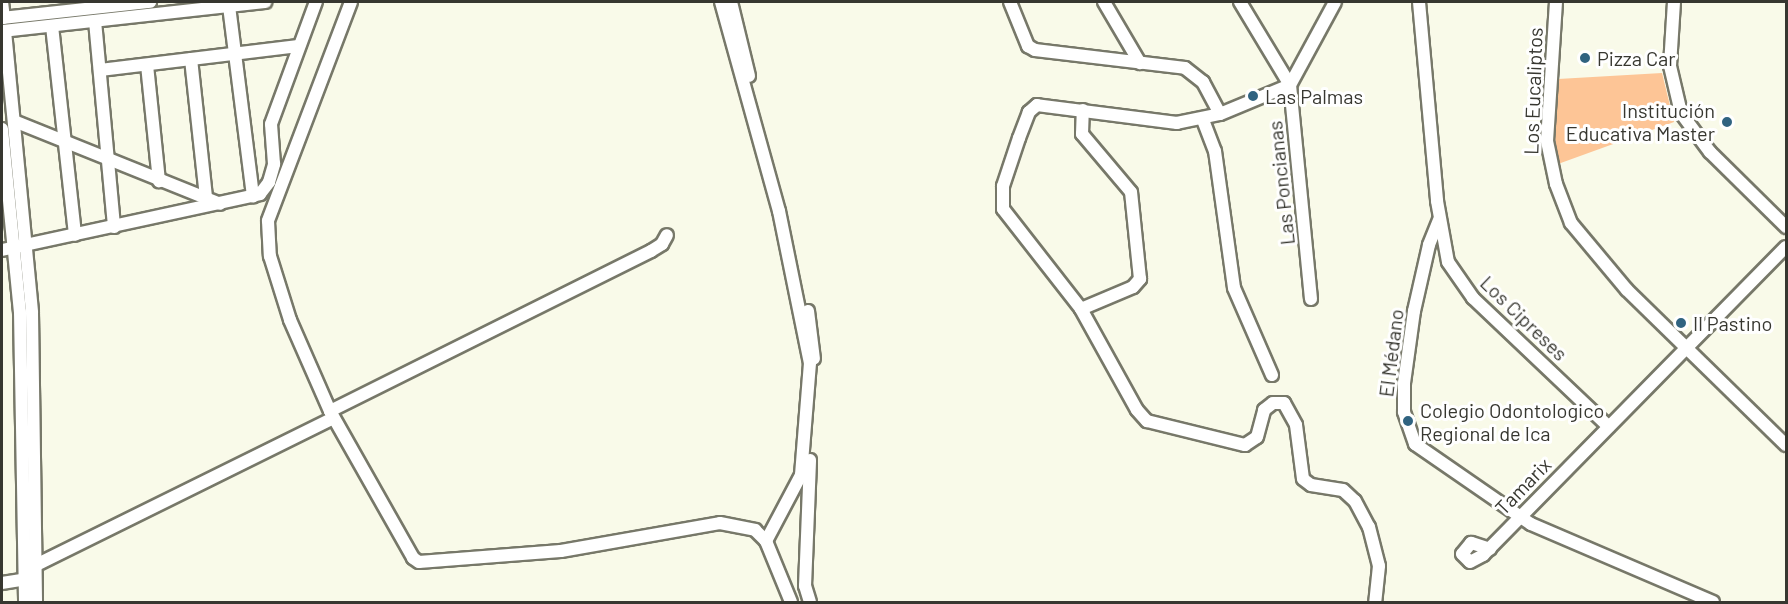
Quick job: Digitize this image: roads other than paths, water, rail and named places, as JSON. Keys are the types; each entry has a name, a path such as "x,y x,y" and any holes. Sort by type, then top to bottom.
{"street":[{"path":"2,2 3,18 49,14 90,5 150,2"},
{"path":"36,603 32,314 27,245 3,31 49,14 95,21 265,2"},
{"path":"8,248 253,196 269,182 275,155 270,124 316,2"},
{"path":"351,2 268,221 270,255 290,320 331,414 413,558 419,562 561,551 720,523 755,530 766,541 791,603"},
{"path":"721,2 781,221 810,363 801,475 766,541"},
{"path":"731,2 815,347 806,586 810,603"},
{"path":"1010,2 1028,46 1035,50 1192,71 1211,94 1220,114"},
{"path":"1104,2 1140,63"},
{"path":"1240,2 1290,85"},
{"path":"1335,2 1290,85 1203,120 1177,123 1037,105 1029,112 1002,198 1012,222 1081,309 1137,410 1147,422 1245,445 1257,437 1264,410 1273,403 1284,403 1296,425 1303,479 1311,485 1343,490 1355,501 1369,526 1379,566 1375,603"},
{"name":"El Médano","path":"1419,2 1439,220 1429,245 1414,311 1404,383 1407,424 1415,444 1426,455 1519,518 1713,603"},
{"name":"Los Eucaliptos","path":"1556,2 1547,141 1563,206 1600,262 1689,347 1786,445"},
{"path":"1674,2 1670,66 1681,113 1710,152 1786,227"},
{"path":"229,6 253,196"},
{"path":"49,14 66,143 75,235"},
{"path":"95,21 110,162 114,227"},
{"path":"100,70 299,46"},
{"path":"191,59 206,198"},
{"path":"147,65 159,181"},
{"name":"Las Poncianas","path":"1290,85 1311,299"},
{"path":"1081,309 1133,287 1140,279 1131,192 1082,134 1083,110"},
{"path":"1203,120 1215,151 1234,288 1272,375"},
{"path":"14,121 110,162 221,204"},
{"path":"2,129 8,248 20,312 27,579 25,603"},
{"name":"Los Cipreses","path":"1439,220 1445,255 1462,285 1609,427"},
{"path":"36,565 651,251 662,244 667,235"},
{"name":"Tamarix","path":"1490,549 1786,247"},
{"path":"2,583 27,579"}],"place":[{"name":"Pizza Car","path":"1585,58"},
{"name":"Las Palmas","path":"1253,96"},
{"name":"Institución Educativa Master","path":"1727,122"},
{"name":"Il Pastino","path":"1681,323"},
{"name":"Colegio Odontologico Regional de Ica","path":"1408,421"}]}
